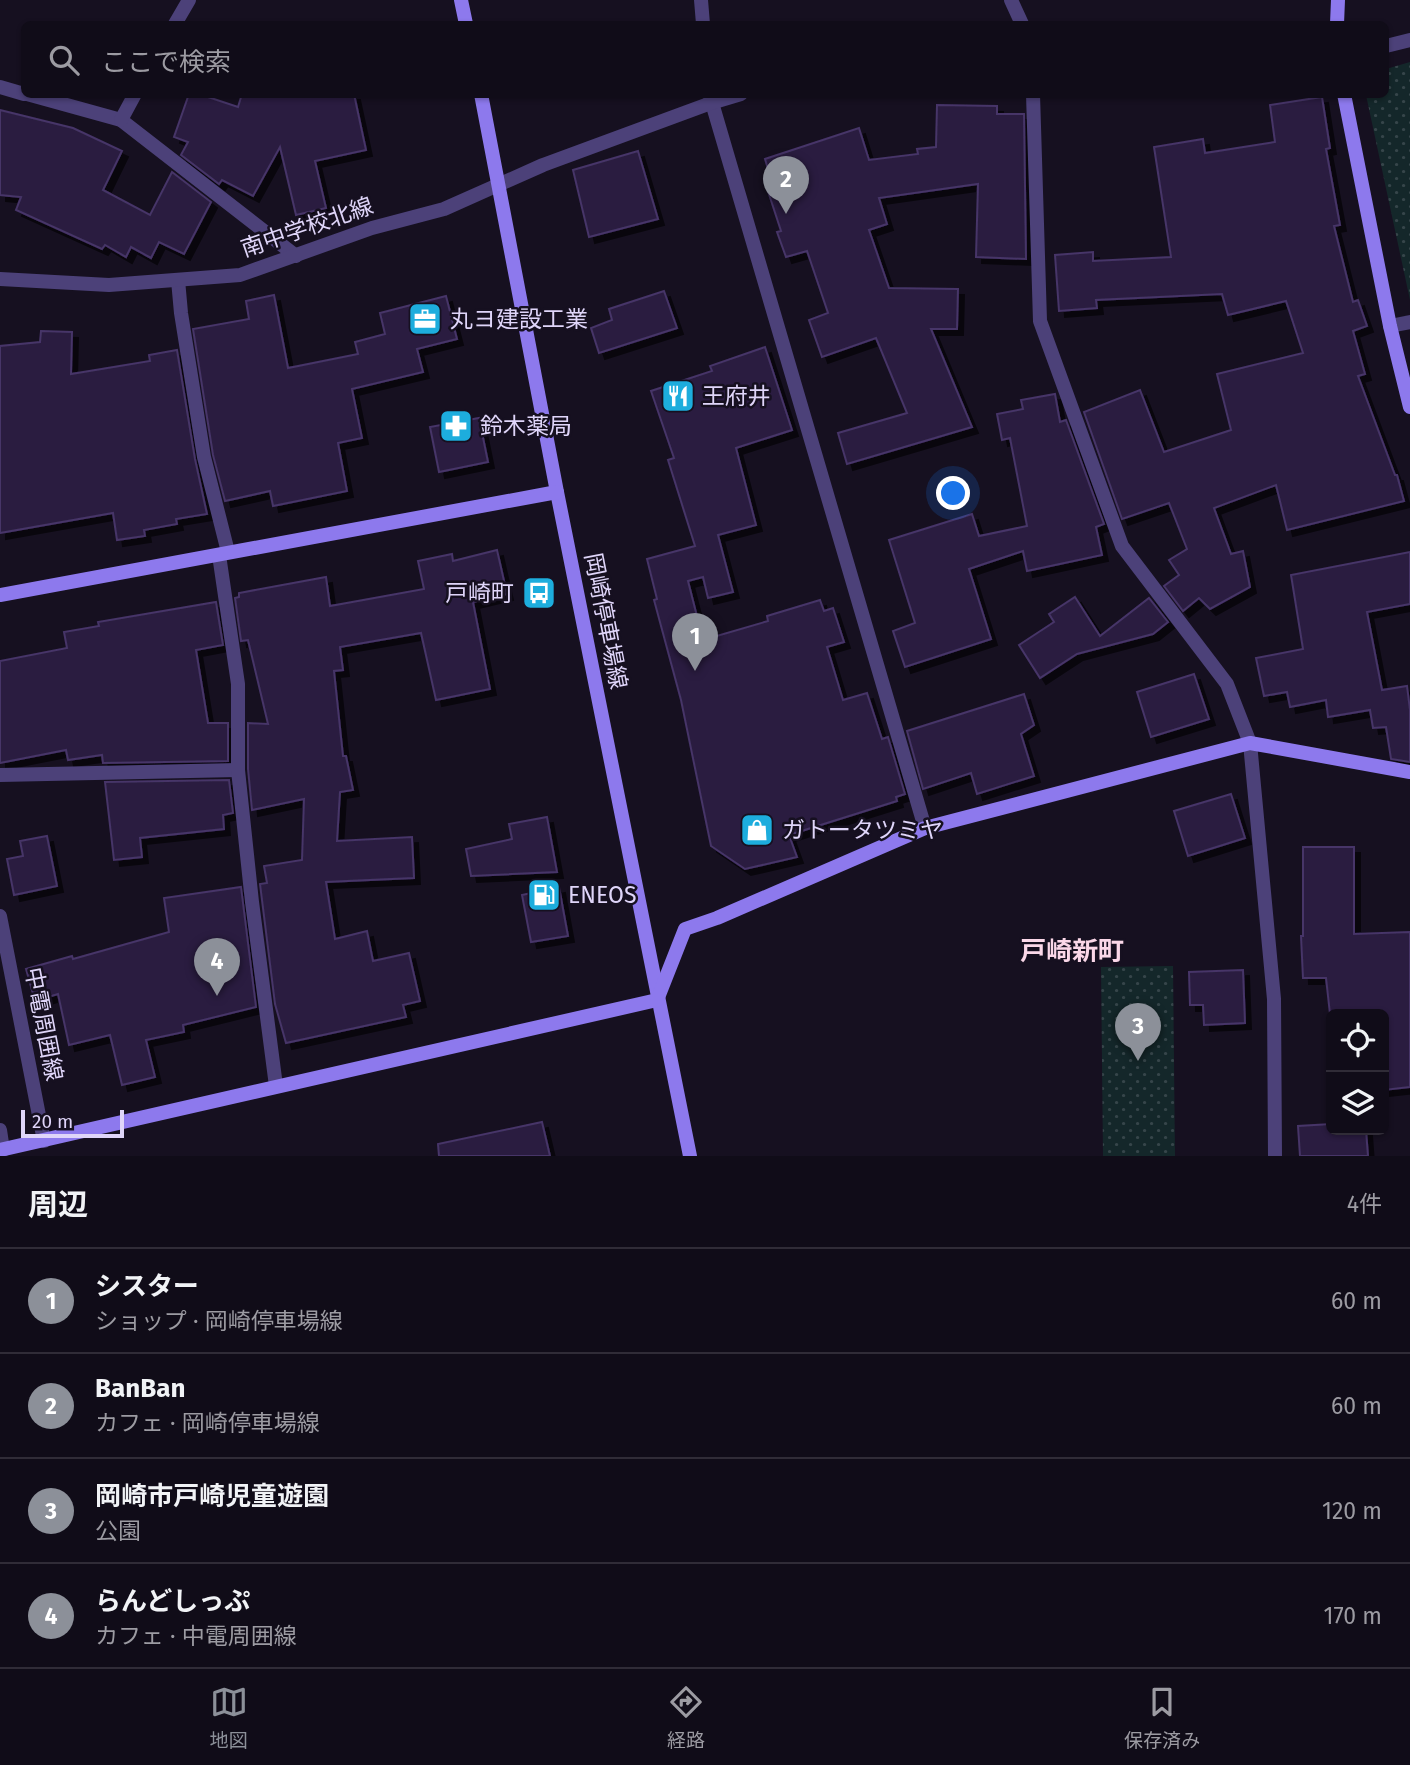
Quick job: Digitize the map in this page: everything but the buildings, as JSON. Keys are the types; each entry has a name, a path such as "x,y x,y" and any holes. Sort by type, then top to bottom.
{"street":[{"path":"177,21 189,0"},
{"path":"461,0 465,21"},
{"path":"701,0 703,21"},
{"path":"1011,0 1020,21"},
{"path":"1337,21 1338,0"},
{"path":"1389,45 1410,40"},
{"path":"0,87 21,93"},
{"path":"40,98 121,121 296,256"},
{"path":"121,121 133,98"},
{"name":"岡崎停車場線","path":"482,98 657,1000 690,1156"},
{"path":"1033,98 1040,321 1122,546 1227,684 1251,743 1274,999 1275,1156"},
{"path":"1345,98 1390,326 1410,407"},
{"path":"710,99 925,828"},
{"name":"南中学校北線","path":"0,279 109,285 240,275 372,228 444,209 543,165 710,99"},
{"path":"178,280 204,457 223,553 238,684 238,770 276,1086"},
{"path":"1390,326 1410,322"},
{"path":"0,595 557,492"},
{"path":"0,1130 2,1150 657,1000 685,929 717,918 925,828 1251,743 1410,772"},
{"path":"0,775 238,770"},
{"name":"中電周囲線","path":"0,916 44,1141"}],"green space":[{"path":"1410,62 1410,300 1367,98 1389,98 1389,68"},
{"path":"1173,966 1175,1156 1103,1156 1101,967"}],"place":[{"name":"BanBan","path":"786,214"},
{"name":"丸ヨ建設工業","path":"425,319"},
{"name":"王府井","path":"678,396"},
{"name":"鈴木薬局","path":"456,426"},
{"name":"戸崎町","path":"539,593"},
{"name":"シスター","path":"695,671"},
{"name":"ガトータツミヤ","path":"757,830"},
{"name":"ENEOS","path":"544,895"},
{"name":"らんどしっぷ","path":"217,996"},
{"name":"岡崎市戸崎児童遊園","path":"1138,1061"}],"district":[{"name":"戸崎新町","path":"1072,951"}]}
